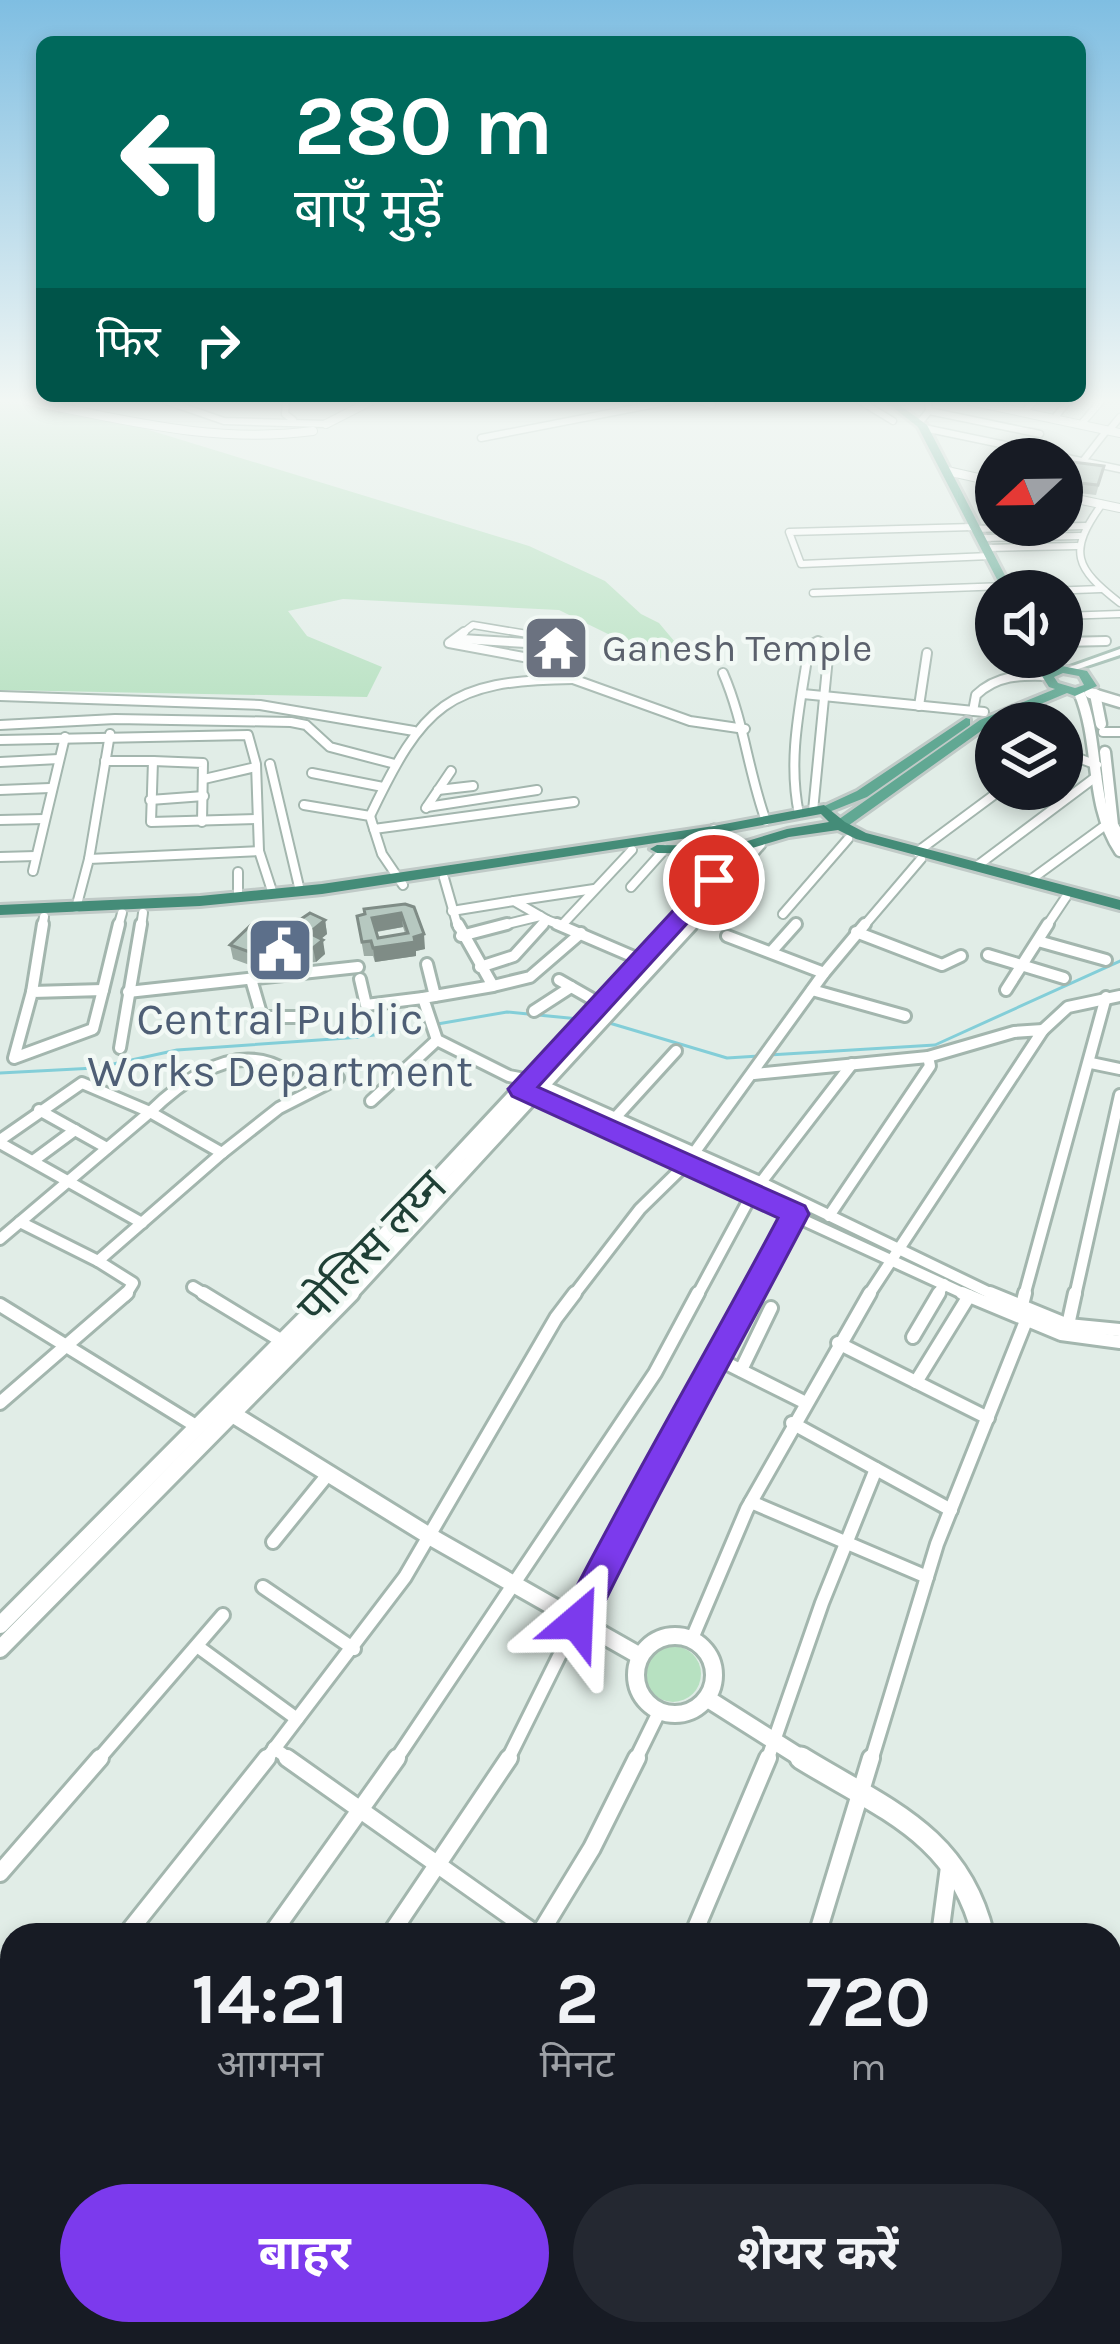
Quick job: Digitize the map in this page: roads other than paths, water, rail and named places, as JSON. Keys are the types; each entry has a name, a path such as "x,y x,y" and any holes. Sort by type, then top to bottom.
{"highway":[{"path":"0,914 143,913 401,881 812,811 844,832"},
{"path":"0,914 444,878 632,850 713,851 816,830 844,832 1066,897 1120,908"},
{"path":"919,855 977,866 1120,908"}],"main road":[{"path":"1083,666 1120,656"},
{"path":"844,832 984,723 1064,690 1088,687 1120,656"},
{"path":"998,702 1048,678"},
{"path":"1058,678 1064,690"},
{"path":"1066,678 1088,687"},
{"path":"812,811 878,785 975,714"}],"street":[{"path":"1083,531 1097,510"},
{"path":"789,532 981,540 801,564 789,532"},
{"path":"1079,546 1081,568 1120,604"},
{"path":"1083,590 1101,589"},
{"path":"813,593 975,590"},
{"path":"1083,615 1120,614"},
{"path":"461,638 526,643 535,637 489,625 470,627 449,644 545,661 573,679 690,721 745,730"},
{"path":"1083,638 1106,641"},
{"path":"818,641 829,646 812,811 794,780 809,646 818,641"},
{"path":"919,706 927,653"},
{"path":"723,673 745,730 749,773 766,821"},
{"path":"977,702 976,695 992,681 1005,678"},
{"path":"401,881 382,854 370,816 414,730 439,703 464,693 505,682 573,679"},
{"path":"1088,687 1120,700"},
{"path":"1088,687 1103,732 1113,825 1120,838"},
{"path":"1088,687 1103,827 1120,851"},
{"path":"803,694 975,711"},
{"path":"0,696 184,700 344,713 414,730"},
{"path":"309,728 344,713"},
{"path":"0,725 116,719 291,722 309,728 331,747 395,764"},
{"path":"76,908 116,719"},
{"path":"252,722 248,736 256,767 256,819 273,894"},
{"path":"1103,732 1120,731"},
{"path":"0,740 248,736"},
{"path":"33,871 65,737"},
{"path":"0,761 59,759"},
{"path":"105,761 199,760 204,779 202,822"},
{"path":"153,761 152,823 256,819"},
{"path":"1083,763 1097,770"},
{"path":"270,764 300,891"},
{"path":"204,779 256,767"},
{"path":"977,866 1097,770"},
{"path":"422,822 452,771"},
{"path":"312,773 383,787"},
{"path":"438,790 473,786"},
{"path":"0,790 50,788"},
{"path":"427,807 537,790"},
{"path":"150,800 204,796"},
{"path":"374,830 574,802"},
{"path":"304,805 370,816"},
{"path":"135,1923 354,1649 430,1537 556,1318 640,1209 690,1159 824,973 919,855 975,810"},
{"path":"0,820 44,819"},
{"path":"1029,881 1103,827"},
{"path":"583,1033 599,1006 714,880 714,830"},
{"path":"783,914 844,832"},
{"path":"0,1649 583,1033 616,1008 760,844"},
{"path":"631,887 665,849"},
{"path":"562,925 632,850"},
{"path":"89,859 260,851"},
{"path":"0,857 36,856"},
{"path":"238,872 238,898"},
{"path":"444,878 461,936 493,986"},
{"path":"452,911 596,889"},
{"path":"1006,990 1066,897"},
{"path":"514,901 641,960"},
{"path":"120,1048 143,913"},
{"path":"0,1058 14,1058 93,1030 122,914"},
{"path":"14,1058 32,992 44,917"},
{"path":"461,936 543,918"},
{"path":"480,967 514,956 543,918"},
{"path":"771,952 796,925"},
{"path":"498,929 514,956"},
{"path":"856,932 942,964 961,956"},
{"path":"128,992 359,973 366,1005 500,988 531,976 581,933"},
{"path":"728,936 824,973"},
{"path":"1038,941 1106,960"},
{"path":"988,956 1064,977"},
{"path":"427,964 429,1023 436,1038 532,1088 829,1216 969,1296 1068,1325 1120,1330"},
{"path":"251,979 262,1017 305,1017"},
{"path":"559,980 599,1006"},
{"path":"534,1011 571,987"},
{"path":"32,992 105,990"},
{"path":"812,990 905,1016"},
{"path":"691,1641 751,1502 804,1402 1043,1030 1068,1007 1114,996"},
{"path":"821,1923 927,1576 1025,1314 1114,996"},
{"path":"756,1070 928,1057 1014,1032 1043,1030"},
{"path":"371,1102 436,1038"},
{"path":"615,1118 676,1052"},
{"path":"829,1216 930,1066 928,1057"},
{"path":"0,1239 190,1076 209,1068 267,1062 287,1071"},
{"path":"1093,1063 1119,1069"},
{"path":"281,1923 655,1373 756,1188 852,1064"},
{"path":"98,1261 279,1108 338,1078"},
{"path":"142,1223 0,1142 75,1084 88,1082 222,1153"},
{"path":"532,1088 615,1118 690,1159"},
{"name":"पोलिस लय्न","path":"0,1625 196,1426 224,1409 282,1341 532,1088"},
{"path":"1068,1325 1120,1095"},
{"path":"39,1110 107,1148"},
{"path":"33,1161 75,1130"},
{"path":"756,1188 795,1214 897,1255 1061,1334 1120,1342"},
{"path":"399,1923 501,1773 651,1471 718,1359 795,1214"},
{"path":"0,1403 131,1288 130,1277 20,1222"},
{"path":"913,1336 944,1284"},
{"path":"193,1287 282,1341"},
{"path":"916,1382 969,1296"},
{"path":"742,1370 771,1308"},
{"path":"4,1313 196,1426"},
{"path":"838,1343 988,1418"},
{"path":"718,1359 804,1402"},
{"path":"224,1409 430,1537 640,1656"},
{"path":"792,1423 951,1510"},
{"path":"698,1923 775,1742 876,1469"},
{"path":"273,1542 328,1473"},
{"path":"751,1502 927,1576"},
{"path":"263,1587 354,1649"},
{"path":"0,1874 223,1615"},
{"path":"660,1638 691,1641 709,1656 715,1674 708,1700 690,1712 660,1710 639,1692 634,1674 640,1656 660,1638"},
{"path":"197,1646 297,1719"},
{"path":"708,1700 936,1843 963,1873 981,1923"},
{"path":"545,1923 592,1848 660,1710"},
{"path":"274,1748 521,1923"},
{"path":"942,1923 950,1858"}],"waterway":[{"path":"769,1055 935,1045 1120,961"},
{"path":"0,1073 95,1068 177,1050 362,1037 507,1012 579,1019"},
{"path":"606,1022 727,1058 759,1056"}],"place":[{"name":"Ganesh Temple","path":"556,648"},
{"name":"Central Public Works Department","path":"280,950"}]}
